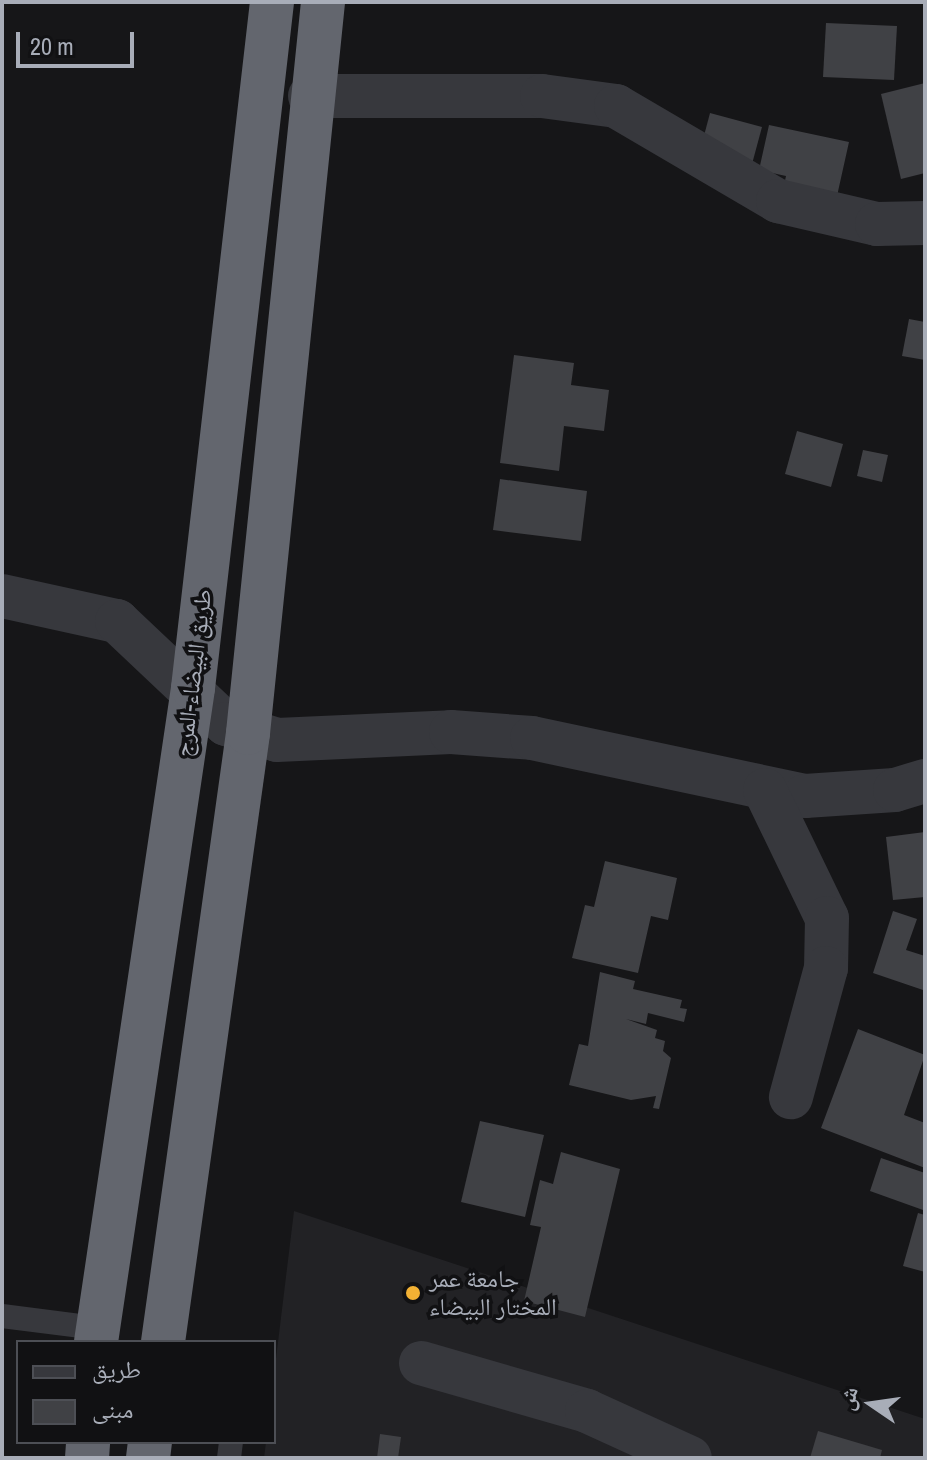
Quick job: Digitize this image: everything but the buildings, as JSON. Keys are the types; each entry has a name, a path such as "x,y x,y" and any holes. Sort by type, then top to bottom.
{"highway":[{"name":"طريق البيضاء-المرج","path":"96,1335 193,688 272,2"},
{"path":"171,1338 248,733 310,96 323,2"}],"street":[{"path":"310,96 542,96 616,106 778,201 877,224 925,223"},
{"path":"2,596 117,621 193,688 226,724 248,733 297,741 451,732 532,738 765,790 846,796 925,781"},
{"path":"765,790 827,918 826,968 791,1097"},
{"path":"421,1363 587,1411 690,1458"}],"lane":[{"path":"2,1316 96,1335"}],"shaded area":[{"name":"جامعة عمر المختار البيضاء","path":"294,1211 925,1419 925,1458 264,1458 266,1444 276,1444 276,1359"}],"place":[{"name":"جامعة عمر المختار البيضاء","path":"413,1293"}]}
